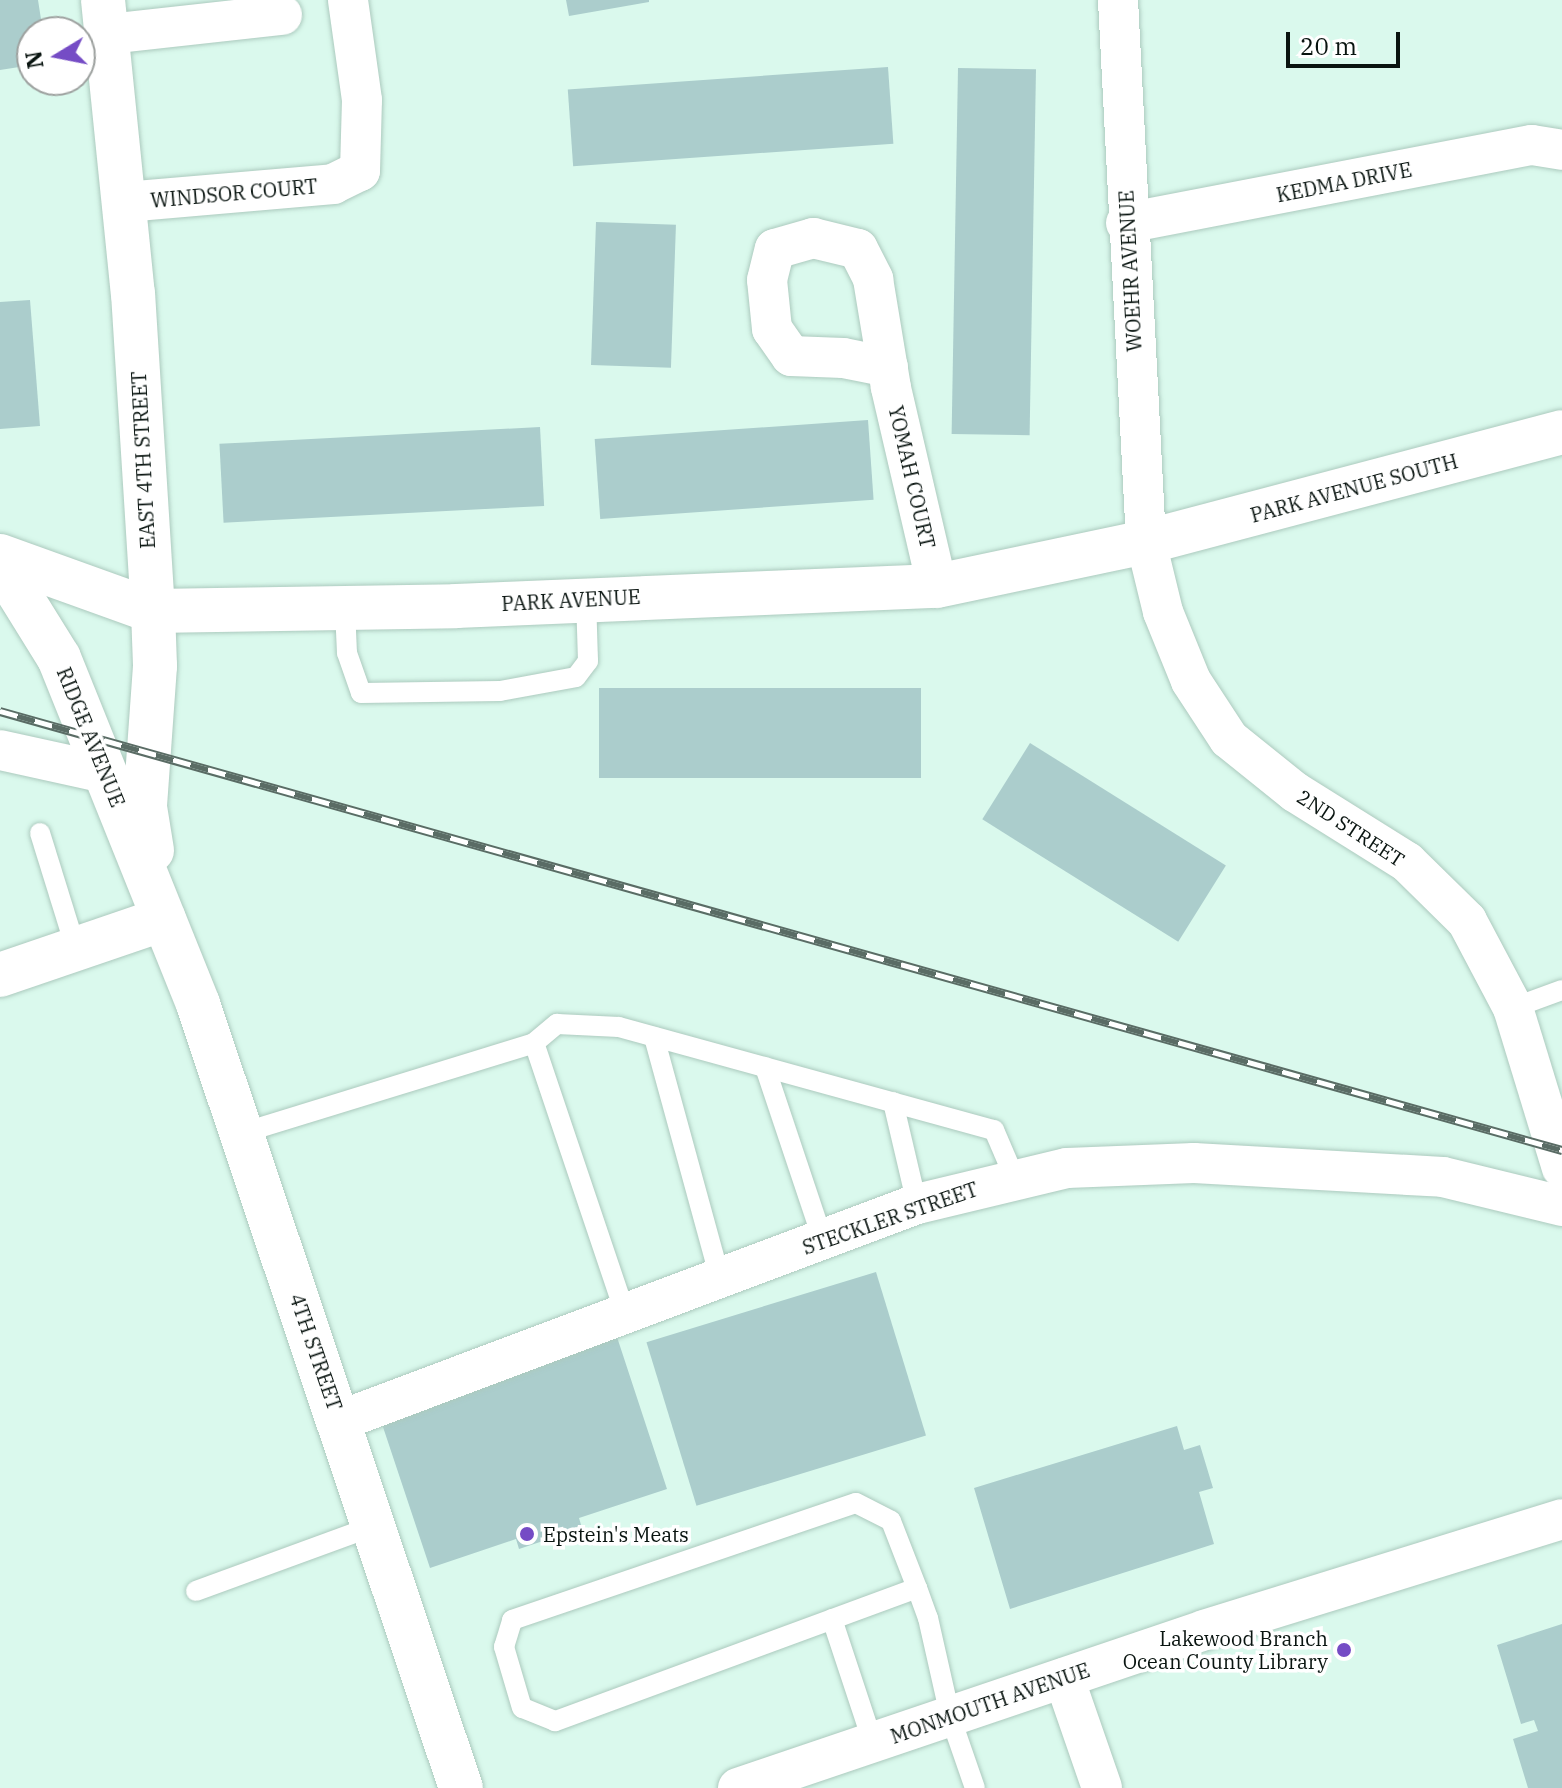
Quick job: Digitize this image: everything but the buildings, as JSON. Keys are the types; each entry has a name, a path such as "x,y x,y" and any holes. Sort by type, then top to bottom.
{"street":[{"name":"WINDSOR COURT","path":"125,202 333,184 360,171 362,100 348,0"},
{"name":"WOEHR AVENUE","path":"1118,0 1126,223 1146,542"},
{"path":"106,17 282,15"},
{"name":"EAST 4TH STREET","path":"106,17 125,202 153,611 155,666 145,807 164,919"},
{"name":"KEDMA DRIVE","path":"1126,223 1532,145 1562,150"},
{"name":"YOMAH COURT","path":"888,367 937,586"},
{"name":"PARK AVENUE SOUTH","path":"1146,542 1562,432"},
{"name":"PARK AVENUE","path":"0,556 153,611 345,609 937,586 1146,542"},
{"name":"2ND STREET","path":"1146,542 1163,612 1191,681 1229,739 1295,792 1407,862 1467,921 1550,1085 1562,1168"},
{"name":"RIDGE AVENUE","path":"0,563 59,658 164,919"},
{"path":"0,750 105,773"},
{"path":"0,975 164,919"},
{"name":"4TH STREET","path":"164,919 242,1133 461,1788"},
{"name":"STECKLER STREET","path":"339,1421 917,1204 1067,1168 1194,1163 1443,1177 1562,1206"},
{"name":"MONMOUTH AVENUE","path":"738,1788 1064,1678 1562,1519"},
{"path":"1064,1678 1102,1788"}],"lane":[{"path":"345,609 347,653 361,693 500,691 576,677 588,661 586,598"},
{"path":"40,833 76,949"},
{"path":"1513,1008 1562,990"},
{"path":"242,1133 534,1043 557,1024 619,1027 994,1130 1015,1179"},
{"path":"654,1037 720,1278"},
{"path":"534,1043 625,1313"},
{"path":"765,1067 823,1240"},
{"path":"893,1102 917,1204"},
{"path":"917,1588 555,1721 522,1708 504,1647 512,1620 856,1503 891,1521 917,1588 950,1716 975,1788"},
{"path":"196,1591 374,1526"},
{"path":"832,1619 873,1743"}],"railway":[{"path":"0,711 1562,1150"}],"place":[{"name":"Epstein's Meats","path":"527,1534"},
{"name":"Lakewood Branch Ocean County Library","path":"1344,1650"}]}
